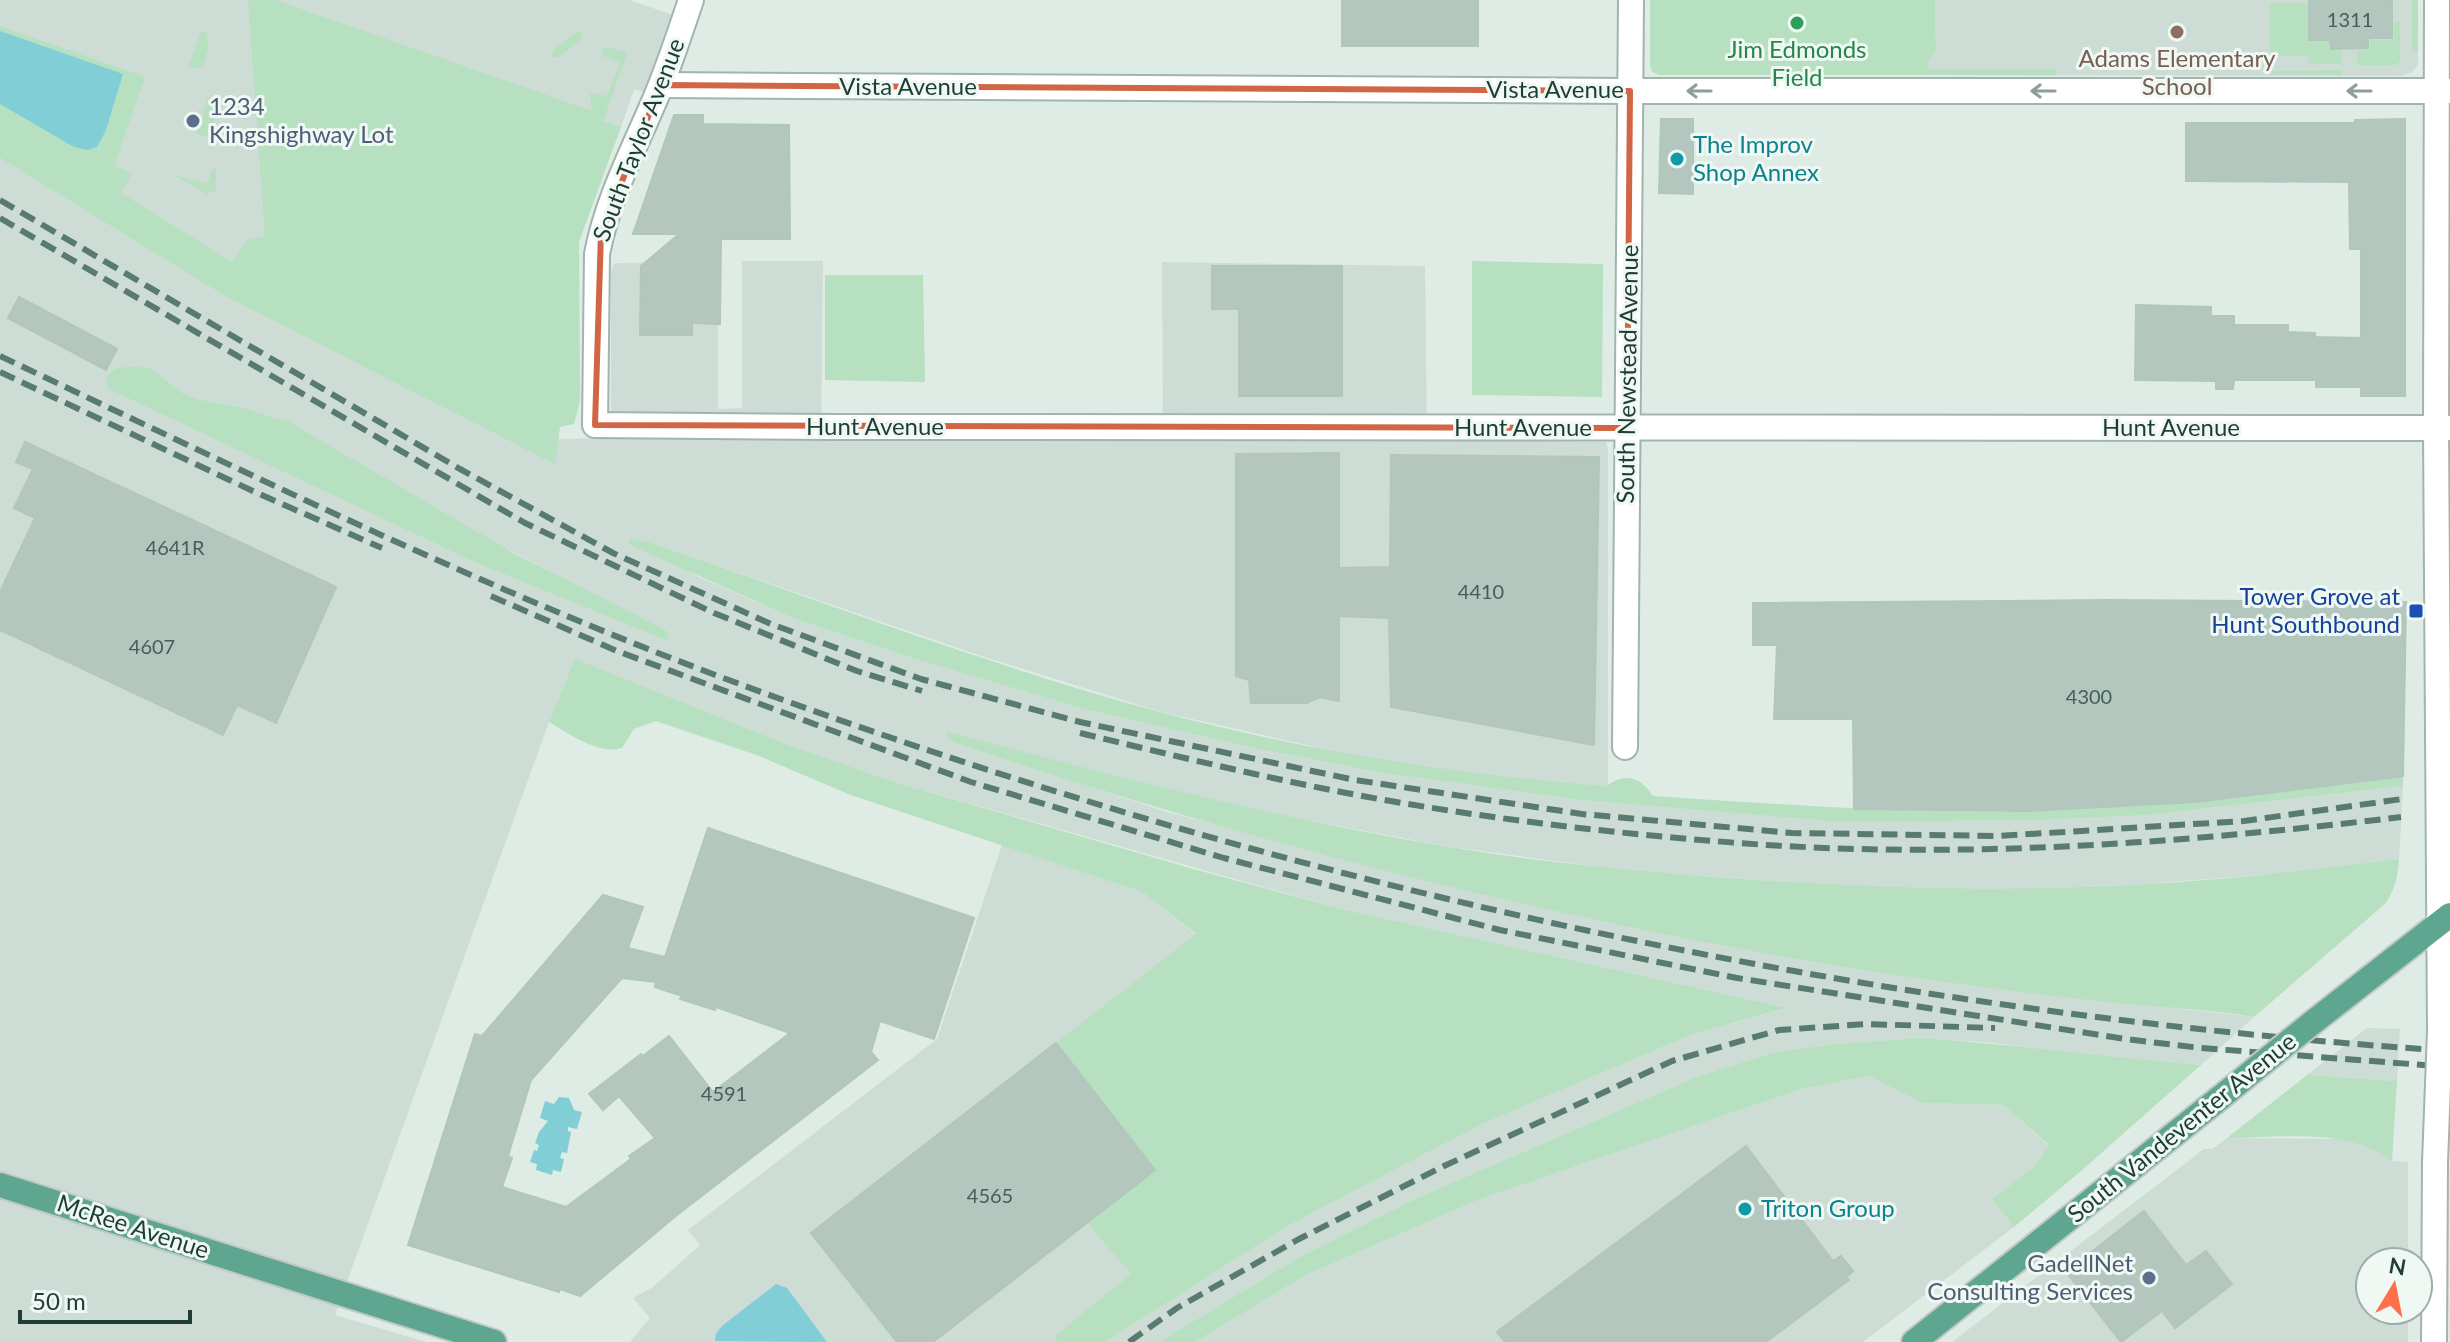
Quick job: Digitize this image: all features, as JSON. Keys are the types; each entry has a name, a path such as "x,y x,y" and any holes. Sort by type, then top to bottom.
{"main road":[{"name":"South Vandeventer Avenue","path":"1914,1342 2445,920"},
{"name":"McRee Avenue","path":"0,1185 494,1342"}],"street":[{"name":"South Taylor Avenue","path":"595,425 597,254 601,233 608,208 661,85 691,0"},
{"name":"South Newstead Avenue","path":"1625,747 1631,0"},
{"path":"2434,1342 2442,1211 2435,1163 2445,920 2444,91 2437,0"},
{"name":"Vista Avenue","path":"661,85 1630,91 2444,91"},
{"name":"Hunt Avenue","path":"595,425 2443,428"}],"highlighted area":[{"path":"661,85 1630,91 1627,428 595,425 601,233"}],"shaded area":[{"path":"0,0 629,0 676,16 649,94 634,89 621,127 257,2 282,312 0,142"},
{"name":"Adams Elementary School","path":"1935,0 2418,0 2418,65 2412,72 2400,76 1928,75 1927,63 1936,50"},
{"path":"0,158 223,295 555,463 558,439 611,438 611,273 614,264 619,263 718,262 718,409 742,408 742,261 823,261 821,438 1163,439 1162,262 1425,266 1427,440 1606,442 1608,786 1502,778 1369,759 1161,712 975,654 649,542 628,539 699,577 795,619 1084,709 1254,748 1383,773 1580,800 1839,822 2042,820 2147,815 2403,786 2399,859 2283,873 2130,885 2032,889 1857,887 1620,870 1445,846 1242,808 946,736 953,742 1164,811 1256,835 1809,961 1984,986 2254,1017 2201,1065 1918,1038 1833,1044 1771,1053 1694,1078 1417,1198 1298,1258 1159,1342 1105,1342 1291,1224 1482,1124 1693,1034 1784,1009 1341,909 904,785 791,746 575,660 549,722 335,1315 426,1342 0,1342","holes":["107,375 167,382 182,393 202,400 236,406 664,629 470,560 108,388"]},
{"path":"1002,845 1142,892 1196,935 1572,1028 1055,1336 1057,1342 630,1342 650,1318 633,1298 653,1287 700,1245 688,1230 937,1039"},
{"path":"2367,1028 2400,1029 2397,1081 2307,1075"},
{"path":"1870,1076 1923,1103 2004,1105 2049,1146 2037,1164 1992,1199 2014,1227 1863,1342 1195,1342 1306,1275 1480,1199 1801,1089"},
{"path":"2227,1138 2336,1139 2357,1142 2380,1151 2392,1161 2408,1162 2408,1246 2354,1246 2354,1326 2408,1326 2408,1342 1952,1342 2204,1149 2212,1149"}],"green space":[{"path":"248,0 275,0 592,111 590,93 607,96 620,62 603,56 602,50 607,47 627,53 603,121 621,127 579,242 580,401 574,424 560,427 555,464 223,295 0,158 0,26 145,77 114,166 132,173 121,193 232,262 248,239 265,236"},
{"path":"1650,0 1935,0 1936,50 1927,63 1928,69 2056,69 2054,75 1659,75 1652,72 1650,65"},
{"path":"2412,0 2418,0 2418,52 2412,52"},
{"path":"2270,3 2309,3 2309,41 2329,41 2329,50 2342,51 2342,64 2309,64 2308,56 2270,56"},
{"path":"2394,22 2400,22 2400,61 2396,65 2357,65 2357,51 2370,50 2370,40 2394,40"},
{"path":"577,31 582,32 582,38 558,58 552,57 553,51"},
{"path":"201,32 207,33 208,50 202,67 193,68 189,65"},
{"path":"2342,70 2342,75 2268,74 2268,71"},
{"path":"208,98 213,100 215,137 211,139 196,133"},
{"path":"216,166 216,190 207,194 172,174 207,184"},
{"path":"1472,261 1603,264 1602,397 1472,395"},
{"path":"825,275 923,275 925,382 825,380"},
{"path":"132,366 151,369 182,393 289,422 515,554 664,629 669,635 666,640 470,560 107,388 107,375 115,369"},
{"path":"628,538 649,542 967,653 1095,694 1215,726 1326,750 1438,768 1607,786 1626,778 1643,784 1653,796 1935,811 2029,811 2123,806 2403,776 2403,786 2147,815 2042,820 1840,822 1580,800 1383,773 1254,748 1084,709 909,657 795,619 630,545"},
{"path":"575,659 791,746 904,785 1190,868 1341,909 1786,1008 1693,1034 1482,1124 1291,1224 1105,1342 1057,1342 1055,1336 1131,1274 1087,1222 1154,1169 1056,1043 1196,934 1142,892 848,794 759,756 656,721 634,729 622,748 604,749 584,742 549,722"},
{"path":"948,732 1133,780 1319,823 1480,852 1622,869 1829,884 2028,888 2196,881 2399,859 2399,865 2386,903 2254,1017 1883,973 1592,919 1484,895 1270,840 1058,777 953,742 946,736"},
{"path":"1918,1038 2201,1065 2014,1227 1992,1199 2037,1164 2049,1145 2004,1105 1923,1103 1869,1076 1801,1089 1480,1199 1306,1275 1195,1342 1159,1342 1298,1258 1417,1198 1694,1078 1771,1053 1833,1044"},
{"path":"2307,1075 2397,1081 2392,1161 2375,1150 2335,1139 2291,1136 2227,1138"}],"water":[{"path":"0,31 123,74 106,130 97,147 87,150 74,147 0,104"},
{"path":"559,1097 569,1098 574,1110 582,1112 577,1129 568,1127 571,1132 567,1153 562,1152 560,1158 564,1159 561,1172 553,1170 552,1175 536,1170 537,1164 530,1162 539,1145 535,1143 539,1132 548,1121 540,1118 545,1101 554,1104"},
{"path":"776,1284 787,1288 827,1342 715,1341 722,1326"}],"building":[{"path":"1342,0 1478,0 1478,46 1342,46"},
{"name":"Adams Elementary School","path":"2309,0 2392,0 2392,38 2368,38 2368,48 2331,49 2330,40 2309,40"},
{"path":"674,115 703,115 703,124 789,125 790,239 721,239 720,324 692,323 692,335 640,335 641,266 679,234 633,234"},
{"name":"The Improv Shop Annex","path":"1661,119 1693,119 1693,194 1659,193"},
{"path":"2405,119 2405,396 2361,396 2361,387 2316,387 2316,380 2234,380 2233,389 2216,389 2216,381 2135,380 2136,305 2211,307 2211,316 2234,316 2234,325 2288,325 2288,332 2315,333 2315,337 2361,338 2361,249 2350,249 2349,182 2186,181 2186,123 2355,123 2355,120"},
{"path":"1212,266 1342,266 1342,396 1239,396 1239,309 1212,309"},
{"path":"19,297 117,349 106,370 8,318"},
{"path":"25,442 336,587 276,723 237,705 223,735 0,630 0,592 35,518 14,508 33,469 16,462"},
{"path":"1339,453 1339,568 1390,567 1391,455 1599,457 1594,745 1391,707 1389,618 1339,616 1339,701 1319,697 1307,703 1251,703 1249,680 1236,676 1236,454"},
{"path":"2108,600 2406,602 2403,776 2195,802 2028,811 1854,809 1853,719 1774,719 1777,645 1753,645 1753,603"},
{"path":"708,828 974,918 934,1039 880,1021 871,1052 878,1060 677,1215 580,1296 408,1245 475,1034 482,1036 603,895 643,907 628,948 665,957","holes":["622,978 656,982 655,987 682,996 680,999 715,1010 716,1007 790,1033 713,1092 669,1036 589,1094 603,1110 619,1096 655,1138 566,1207 502,1187 531,1080"]},
{"path":"1056,1043 1155,1170 933,1342 897,1342 811,1233"},
{"name":"Triton Group","path":"1746,1146 1833,1261 1841,1256 1853,1271 1846,1277 1849,1280 1766,1342 1505,1342 1497,1332"},
{"name":"GadellNet Consulting Services","path":"2144,1211 2186,1265 2206,1251 2232,1284 2175,1328 2162,1311 2121,1342 2066,1272"}],"railway":[{"path":"0,200 460,469 613,553 771,624 921,679 1080,722 1355,780 1582,814 1792,833 1998,836 2244,821 2402,799"},
{"path":"0,218 525,523 714,613 857,671 922,691"},
{"path":"0,356 356,524 627,640 718,676 929,750 1141,817 1355,876 1570,927 1787,970 2006,1005 2227,1032 2450,1051"},
{"path":"0,372 382,548"},
{"path":"491,596 617,651 971,782 1224,858 1500,930 1737,978 2125,1039 2201,1048 2450,1067"},
{"path":"1080,733 1276,779 1390,801 1539,823 1739,843 1905,850 2071,846 2236,834 2401,817"},
{"path":"1129,1342 1177,1308 1299,1239 1444,1166 1672,1061 1779,1030 1867,1024 1995,1028"}],"place":[{"name":"Jim Edmonds Field","path":"1797,23"},
{"name":"Adams Elementary School","path":"2177,32"},
{"name":"1234 Kingshighway Lot","path":"193,121"},
{"name":"The Improv Shop Annex","path":"1677,159"},
{"name":"Tower Grove at Hunt Southbound","path":"2416,611"},
{"name":"Triton Group","path":"1745,1209"},
{"name":"GadellNet Consulting Services","path":"2149,1278"}]}
